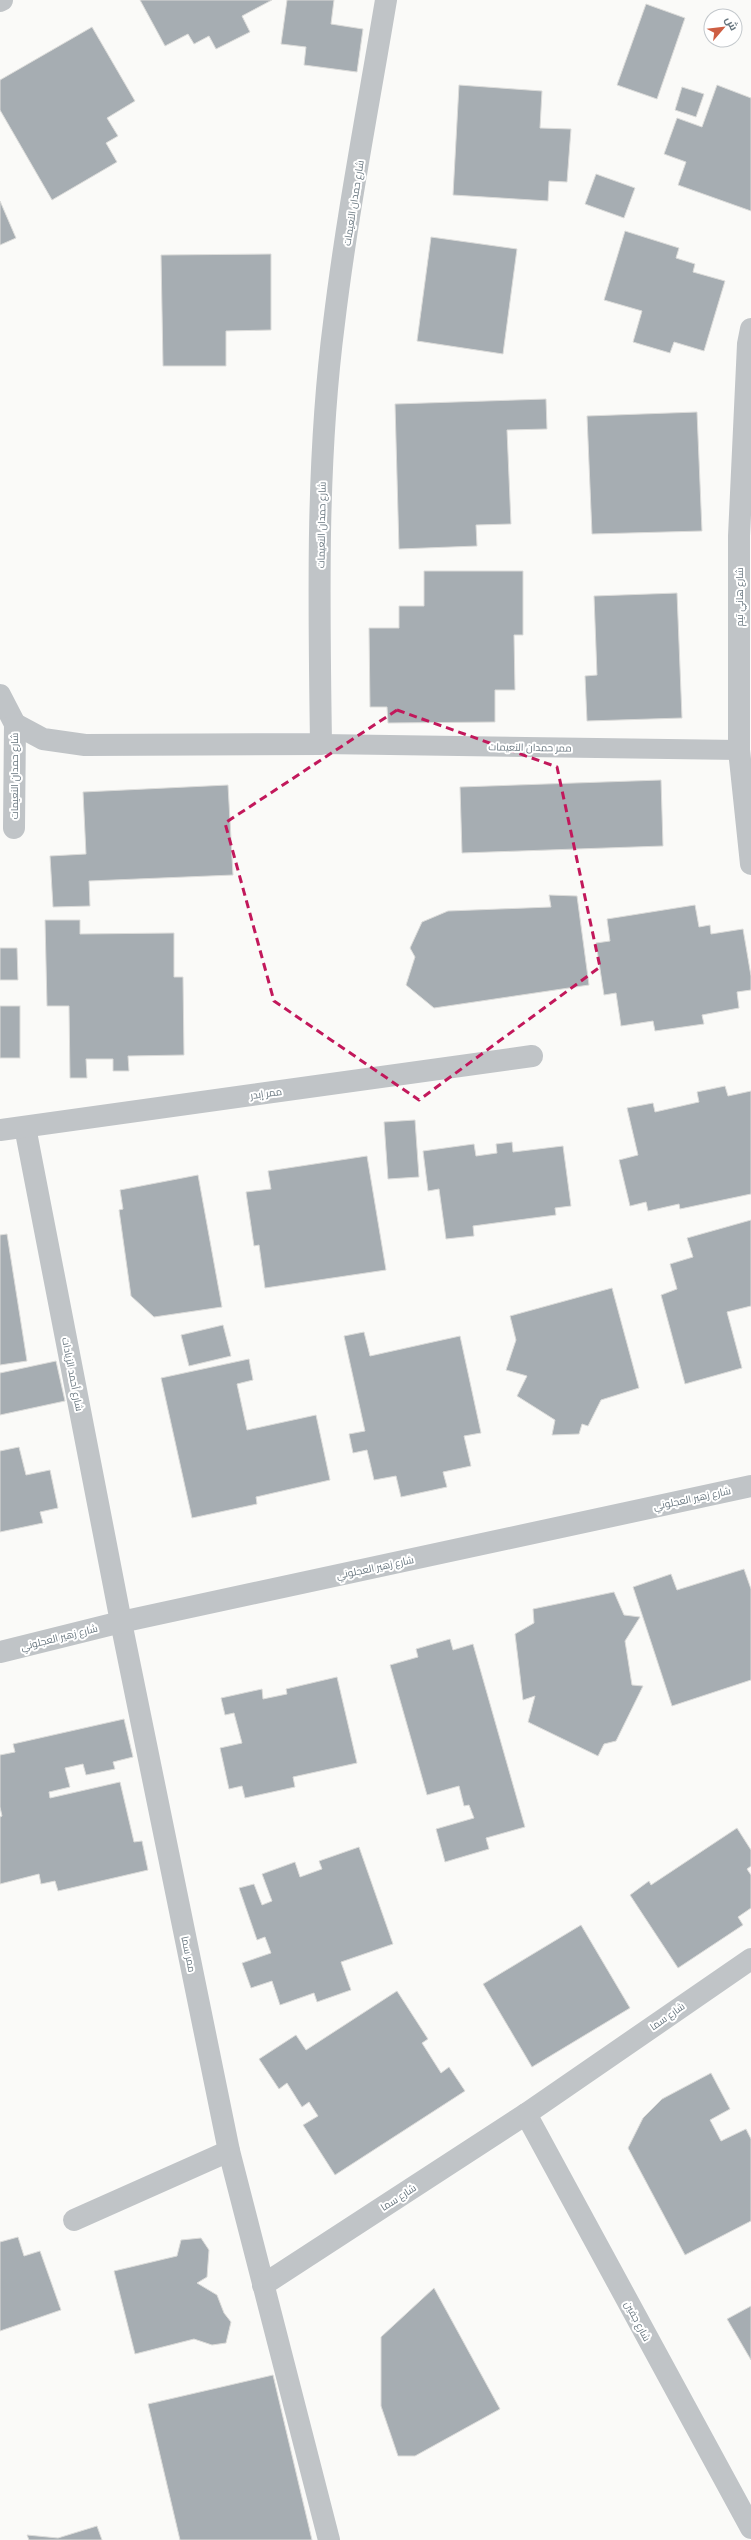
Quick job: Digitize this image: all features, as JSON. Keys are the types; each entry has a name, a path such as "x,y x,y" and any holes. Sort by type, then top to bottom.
{"street":[{"name":"شارع حمدان النعيمات","path":"15,724 43,739 85,745 321,744 319,614 323,459 334,324 386,0"},
{"name":"شارع هاني تيم","path":"751,330 748,344 740,520 739,750 751,864"},
{"name":"شارع حمدان النعيمات","path":"0,695 15,724 14,828"},
{"name":"ممر إبدر","path":"0,1130 532,1056"},
{"name":"شارع أحمد الزيادات","path":"25,1127 121,1622"},
{"name":"شارع زهير العجلوني","path":"0,1652 121,1622 751,1486"},
{"name":"ممر سما","path":"121,1622 230,2151 263,2285"},
{"name":"شارع سما","path":"263,2285 526,2114 751,1959"},
{"name":"شارع جفين","path":"526,2114 751,2528"},
{"path":"74,2220 230,2151"},
{"path":"263,2285 329,2540"}],"lane":[{"name":"ممر حمدان النعيمات","path":"321,744 739,750"}],"highlighted area":[{"path":"397,710 557,767 600,967 419,1100 274,1001 225,823"}],"building":[{"path":"140,0 272,0 242,16 250,32 216,49 209,36 194,44 188,34 165,46"},
{"path":"287,0 334,0 331,24 363,29 357,72 304,65 306,47 281,44"},
{"path":"646,4 685,18 657,99 617,85"},
{"path":"92,27 135,101 107,118 118,136 106,143 117,162 52,200 0,110 0,80"},
{"path":"459,85 542,91 540,128 571,129 567,182 549,181 548,201 453,195"},
{"path":"717,85 751,98 751,211 678,185 686,162 664,154 677,118 702,127"},
{"path":"682,87 704,94 696,117 675,110"},
{"path":"596,174 635,188 624,218 585,204"},
{"path":"0,201 16,238 0,245"},
{"path":"625,231 679,248 676,258 695,264 693,272 725,281 704,351 674,342 670,353 633,342 642,311 604,300"},
{"path":"431,237 517,249 503,354 417,341"},
{"path":"271,254 271,330 226,331 226,366 163,366 161,255"},
{"path":"546,399 547,429 507,430 511,524 476,525 477,546 399,549 395,404"},
{"path":"697,412 702,531 592,534 587,416"},
{"path":"424,571 523,571 523,635 514,635 515,690 495,690 495,722 388,723 387,707 370,707 369,628 399,628 399,606 424,606"},
{"path":"677,593 682,718 587,721 585,676 597,675 594,596"},
{"path":"661,780 663,846 462,853 460,787"},
{"path":"228,785 233,875 89,881 90,906 53,907 50,856 86,854 83,792"},
{"path":"549,895 577,896 589,985 434,1008 406,985 415,957 410,948 422,922 448,911 551,907"},
{"path":"695,905 699,927 710,925 711,934 743,929 751,976 751,990 737,992 739,1008 702,1015 704,1024 655,1031 653,1021 621,1026 616,993 604,995 596,943 610,941 607,919"},
{"path":"45,920 80,920 80,934 174,933 174,977 183,977 184,1055 128,1056 129,1071 113,1071 113,1059 86,1059 87,1078 70,1078 69,1006 47,1006"},
{"path":"0,948 17,948 18,980 0,980"},
{"path":"0,1006 20,1006 20,1058 0,1058"},
{"path":"725,1086 728,1096 751,1091 751,1194 680,1209 679,1204 648,1211 646,1202 630,1206 619,1160 638,1155 627,1108 653,1103 655,1112 699,1102 697,1092"},
{"path":"415,1120 419,1177 388,1179 384,1122"},
{"path":"512,1142 513,1152 563,1146 571,1206 555,1208 556,1215 473,1226 474,1236 446,1239 439,1189 428,1191 423,1151 474,1144 476,1156 497,1153 496,1144"},
{"path":"367,1156 386,1270 265,1288 259,1245 254,1246 246,1192 271,1189 268,1171"},
{"path":"198,1175 222,1307 154,1317 131,1296 119,1210 123,1209 120,1190"},
{"path":"751,1220 751,1306 727,1312 742,1368 685,1384 661,1295 677,1289 670,1264 693,1257 687,1238"},
{"path":"7,1234 27,1361 0,1365 0,1235"},
{"path":"612,1288 639,1388 601,1400 588,1426 582,1424 579,1434 552,1435 555,1420 517,1396 527,1376 506,1370 516,1340 510,1316"},
{"path":"223,1325 231,1356 189,1366 181,1335"},
{"path":"364,1332 370,1356 460,1336 481,1433 464,1436 471,1466 443,1472 447,1487 401,1497 396,1476 374,1480 367,1450 353,1453 349,1434 365,1431 344,1336"},
{"path":"249,1359 253,1380 237,1384 247,1430 316,1415 330,1480 256,1497 257,1504 192,1518 161,1378"},
{"path":"56,1361 65,1401 0,1415 0,1373"},
{"path":"19,1447 26,1475 50,1470 58,1508 40,1512 43,1523 0,1532 0,1451"},
{"path":"744,1569 751,1589 751,1680 672,1706 633,1587 671,1574 677,1590"},
{"path":"614,1592 624,1615 640,1617 625,1641 632,1685 643,1686 616,1741 604,1744 598,1756 528,1722 535,1696 523,1700 515,1634 534,1623 533,1609"},
{"path":"450,1639 453,1650 473,1644 525,1827 486,1838 489,1849 445,1862 436,1829 474,1818 469,1805 464,1806 459,1786 427,1795 390,1665 418,1657 416,1649"},
{"path":"337,1677 357,1763 293,1777 295,1787 245,1798 242,1786 229,1789 220,1748 242,1743 234,1713 225,1715 221,1698 262,1689 263,1699 287,1694 286,1689"},
{"path":"124,1719 133,1757 113,1762 115,1769 86,1775 83,1764 65,1768 70,1787 49,1792 50,1798 120,1782 134,1842 142,1841 148,1870 58,1891 55,1881 41,1884 39,1874 0,1884 0,1817 2,1816 0,1807 0,1755 15,1752 13,1744"},
{"path":"737,1828 751,1850 751,1866 747,1869 751,1875 751,1908 738,1917 743,1925 678,1968 630,1895 649,1881 651,1885"},
{"path":"359,1847 393,1944 341,1962 351,1990 317,2002 314,1993 280,2005 272,1981 251,1988 242,1963 271,1953 265,1937 257,1940 239,1888 254,1884 262,1905 272,1901 262,1874 295,1862 300,1877 322,1869 319,1861"},
{"path":"581,1925 630,2008 532,2067 483,1984"},
{"path":"397,1991 428,2039 422,2043 441,2073 449,2067 465,2091 335,2175 303,2125 318,2116 309,2102 302,2107 287,2083 279,2089 259,2059 296,2035 306,2050"},
{"path":"711,2073 730,2109 710,2120 721,2141 746,2129 751,2139 751,2221 685,2255 628,2148 643,2118 662,2099"},
{"path":"18,2237 24,2256 40,2251 61,2310 0,2331 0,2242"},
{"path":"201,2238 209,2250 207,2277 197,2283 217,2295 224,2313 231,2322 226,2343 212,2345 194,2339 135,2354 114,2271 177,2256 181,2240"},
{"path":"434,2288 500,2409 415,2456 398,2456 381,2406 381,2337"},
{"path":"751,2306 751,2360 727,2319"},
{"path":"273,2375 312,2540 180,2540 148,2404"},
{"path":"97,2526 102,2540 29,2540 27,2535 58,2538"}]}
